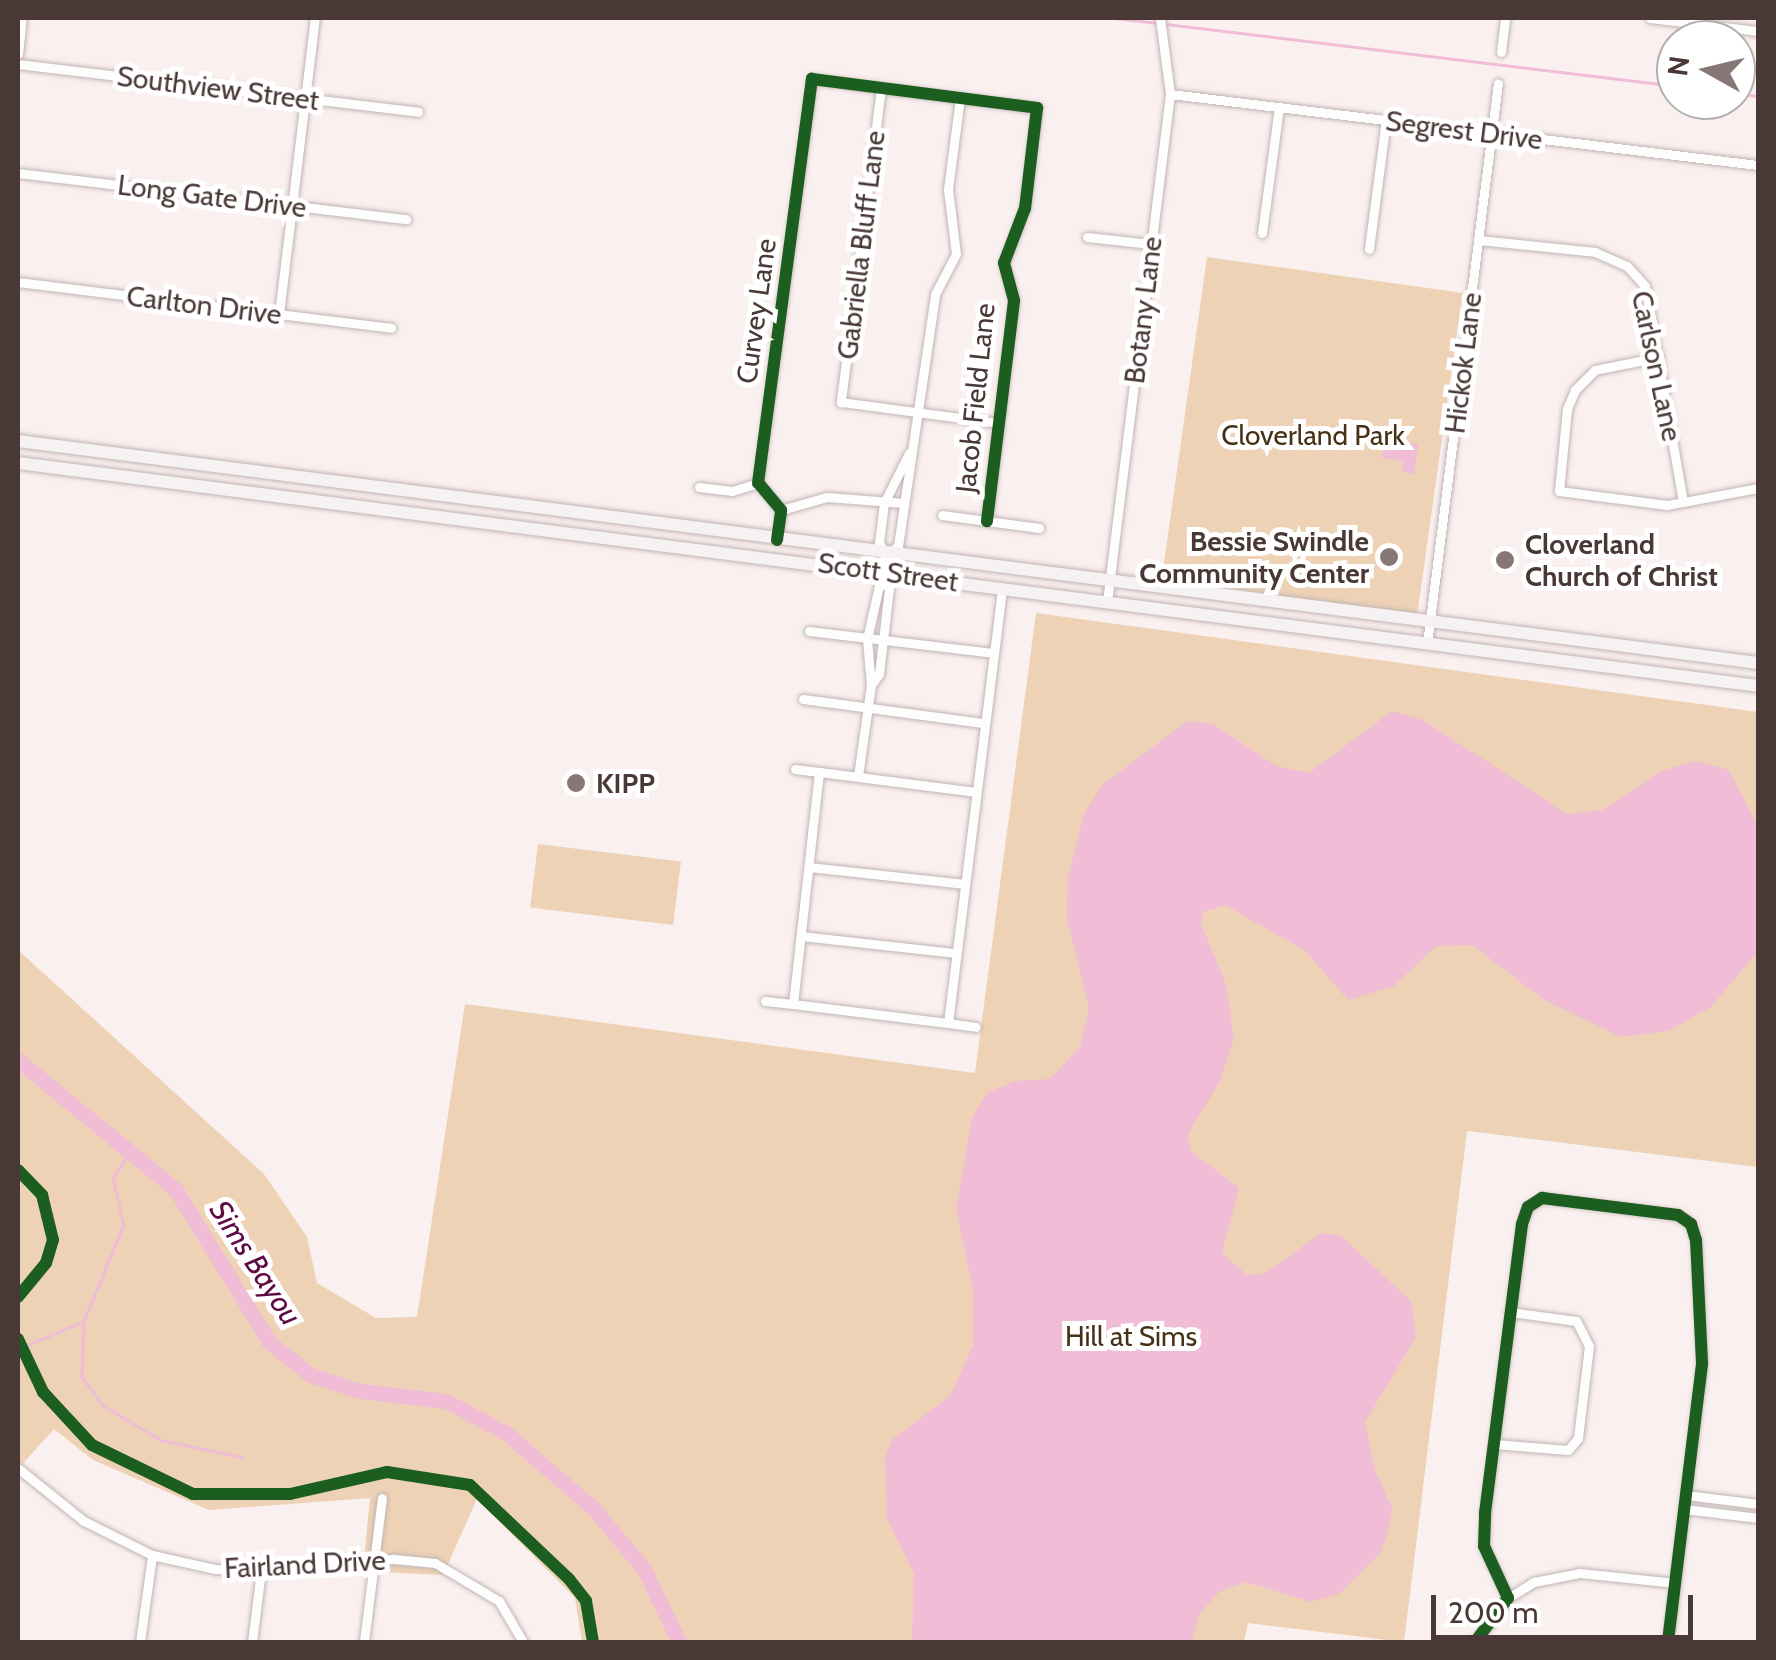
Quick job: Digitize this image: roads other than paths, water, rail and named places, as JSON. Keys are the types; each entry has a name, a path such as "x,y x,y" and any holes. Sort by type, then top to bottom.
{"main road":[{"name":"Scott Street","path":"18,441 1430,625 1758,663"},
{"name":"Scott Street","path":"18,463 274,492 690,546 883,576 1758,686"},
{"path":"274,492 275,474"},
{"path":"544,527 547,510"},
{"path":"690,546 692,528"},
{"path":"1266,623 1268,604"}],"street":[{"path":"18,54 22,18"},
{"path":"280,314 315,18"},
{"name":"Botany Lane","path":"1107,602 1170,94 1165,33 1160,18"},
{"path":"1500,52 1505,18"},
{"path":"1650,18 1695,20"},
{"name":"Southview Street","path":"18,64 418,112"},
{"name":"Curvey Lane","path":"758,483 812,79 881,88"},
{"name":"Hickok Lane","path":"1428,644 1498,83"},
{"path":"881,88 960,98 948,189 956,254 935,294 898,546 886,555"},
{"name":"Gabriella Bluff Lane","path":"881,88 841,402 920,413"},
{"name":"Segrest Drive","path":"1170,94 1758,165"},
{"name":"Jacob Field Lane","path":"960,98 1037,108 1025,208 1004,263 1014,302 986,521"},
{"path":"1262,233 1279,107"},
{"path":"1368,249 1386,120"},
{"name":"Long Gate Drive","path":"18,173 406,219"},
{"path":"1086,237 1151,244"},
{"name":"Carlson Lane","path":"1479,240 1595,252 1628,266 1646,286 1684,502"},
{"name":"Carlton Drive","path":"18,282 391,328"},
{"path":"1659,358 1595,370 1567,410 1559,491 1684,502 1758,488"},
{"path":"920,413 999,423"},
{"path":"871,686 867,638 886,555 879,543 884,504 914,446"},
{"path":"700,487 732,491 758,483 781,510 778,540"},
{"path":"781,510 827,497 904,503"},
{"path":"942,515 1039,528"},
{"path":"858,776 871,686 884,640 889,589 883,576"},
{"path":"948,1024 1002,588"},
{"path":"870,614 886,616"},
{"path":"809,631 993,654"},
{"path":"803,699 984,722"},
{"path":"795,769 976,792"},
{"path":"793,1004 819,772"},
{"path":"809,866 965,884"},
{"path":"801,936 956,953"},
{"path":"764,1001 976,1027"},
{"path":"1508,1598 1484,1546 1510,1312 1528,1206 1542,1198 1678,1215 1691,1224 1702,1364 1668,1642"},
{"path":"1494,1444 1568,1450 1578,1438 1585,1383 1586,1330 1576,1321 1510,1312"},
{"path":"18,1486 23,1473"},
{"name":"Fairland Drive","path":"23,1473 84,1521 152,1555 215,1569 261,1570 413,1559 458,1572 499,1601 523,1642"},
{"path":"1684,1509 1755,1518 1756,1503 1686,1495"},
{"path":"364,1642 382,1498"},
{"path":"140,1642 152,1555"},
{"path":"252,1642 261,1570"},
{"path":"1475,1642 1508,1598 1534,1582 1580,1573 1675,1584"}],"waterway":[{"path":"1115,18 1158,23"},
{"path":"1166,24 1656,84"},
{"name":"Sims Bayou","path":"18,1060 176,1190 269,1342 311,1375 360,1391 446,1401 506,1433 593,1508 644,1569 679,1642"},
{"path":"129,1154 113,1178 124,1225 84,1321 82,1377 104,1406 161,1440 242,1457"},
{"path":"18,1349 84,1321"}],"place":[{"name":"Bessie Swindle Community Center","path":"1389,557"},
{"name":"Cloverland Church of Christ","path":"1505,560"},
{"name":"KIPP","path":"576,783"}],"park label":[{"name":"Cloverland Park","path":"1313,435"},
{"name":"Hill at Sims","path":"1131,1336"}]}
